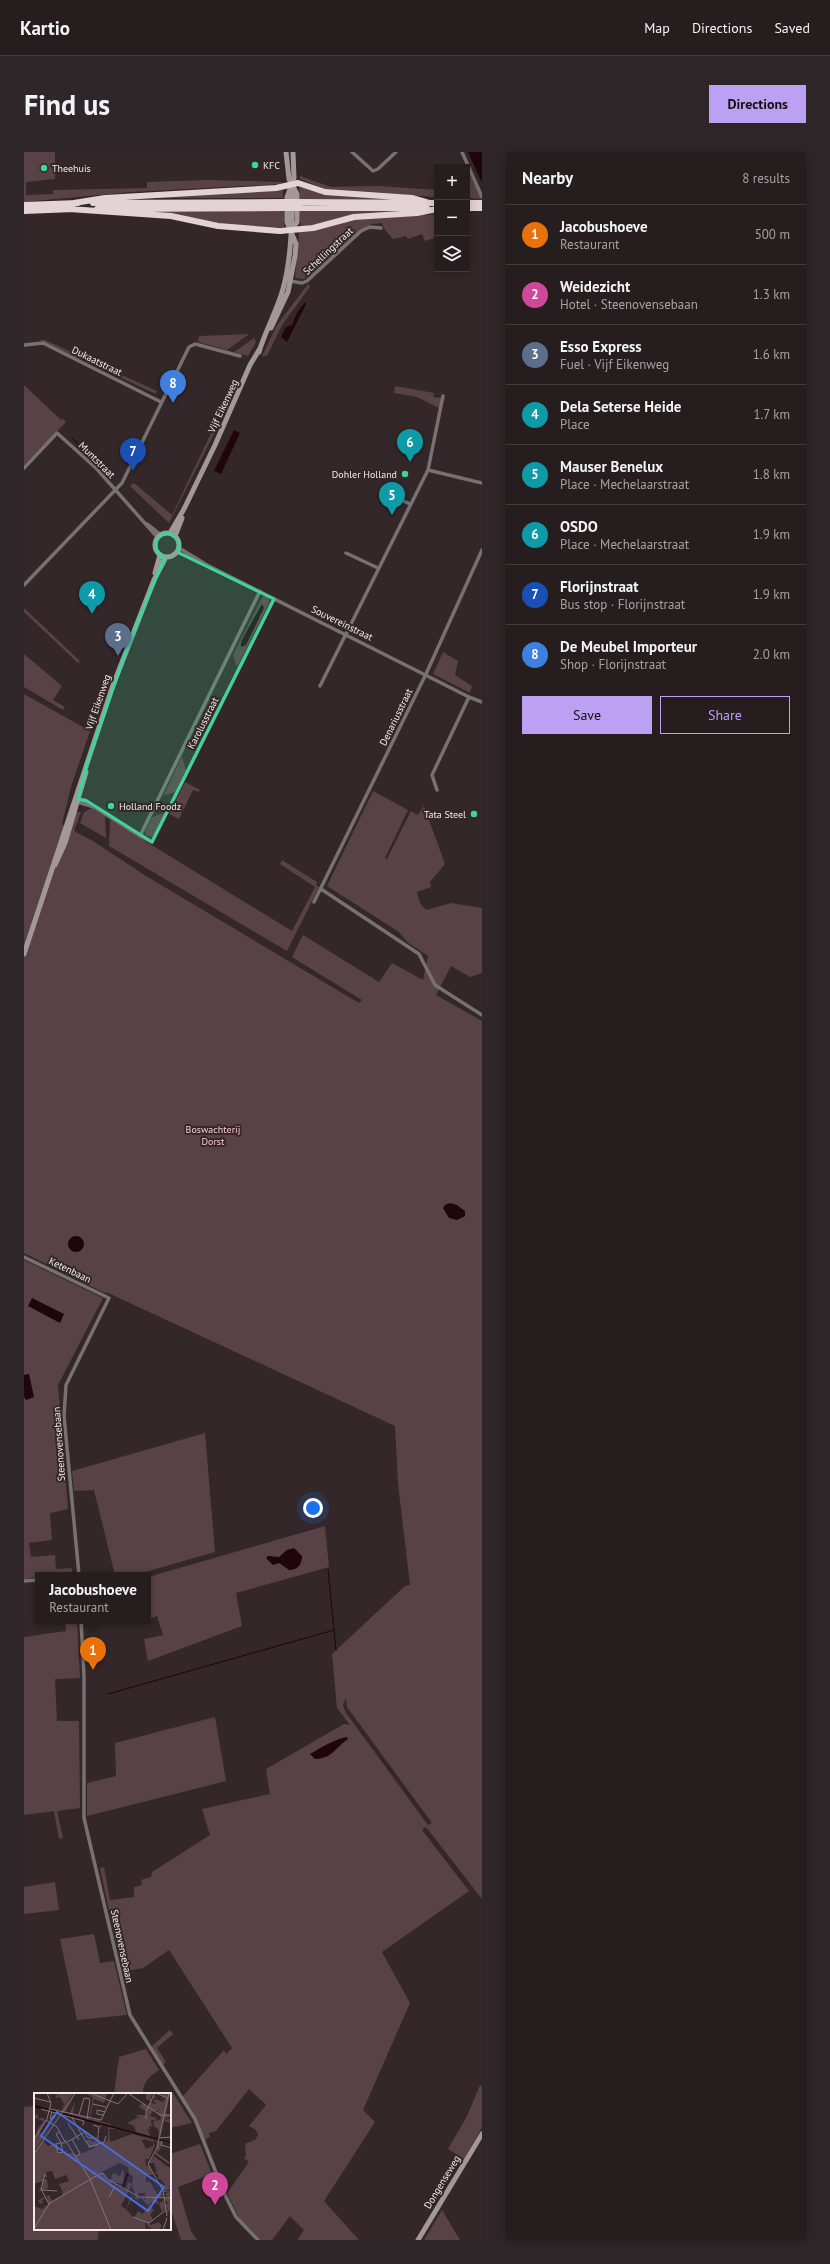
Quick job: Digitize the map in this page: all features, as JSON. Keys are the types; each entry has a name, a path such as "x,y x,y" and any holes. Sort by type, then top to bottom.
{"highway":[{"path":"74,203 105,198 276,188 305,184 325,192 336,194 412,198 434,203"},
{"path":"301,205 429,202"},
{"path":"24,205 74,203 434,208"},
{"path":"470,203 481,204"},
{"path":"470,207 481,204"},
{"path":"24,211 283,205"},
{"path":"69,209 171,216 218,226 254,230 292,230 313,228 354,217 417,213 434,209"}],"main road":[{"path":"286,152 289,179 292,185 297,194 296,222 292,230 287,223 287,197 292,185 294,178 293,152"},
{"name":"Vijf Eikenweg","path":"265,337 285,280 292,230"},
{"name":"Vijf Eikenweg","path":"173,535 265,337 286,300 291,281 296,244 292,230"},
{"path":"173,535 179,541 178,550 172,556 166,557 160,555 155,547 159,536 173,535"},
{"name":"Vijf Eikenweg","path":"154,580 160,555"},
{"name":"Vijf Eikenweg","path":"24,954 77,800 87,763 114,682 154,580 166,557"},
{"name":"Dongenseweg","path":"418,2240 482,2134"}],"street":[{"path":"352,152 373,171 378,169 396,152"},
{"path":"462,152 481,204"},
{"name":"Schellingstraat","path":"285,280 302,283 307,281 362,231 370,227 381,228"},
{"name":"Dukaatstraat","path":"24,345 43,343 161,402"},
{"path":"159,536 116,491 122,483 161,402 191,345 195,344 240,356"},
{"path":"320,686 428,470 443,396"},
{"name":"Muntstraat","path":"24,468 57,433 96,468 116,491 24,585"},
{"path":"428,470 482,483"},
{"path":"388,494 410,504"},
{"name":"Souvereinstraat","path":"178,550 482,702"},
{"name":"Denariusstraat","path":"314,902 426,674 482,550"},
{"path":"346,553 378,568"},
{"name":"Karolusstraat","path":"260,592 140,836 152,842 274,599"},
{"path":"436,790 432,775 470,697"},
{"path":"77,800 90,804 140,836"},
{"path":"321,889 419,954 435,985 482,1015"},
{"name":"Ketenbaan","path":"24,1257 109,1298"},
{"name":"Steenovensebaan","path":"78,1572 64,1416 64,1394 66,1385 109,1298"},
{"path":"24,1581 35,1580"},
{"name":"Steenovensebaan","path":"81,1624 84,1676 84,1818 130,2015 195,2119 233,2211 241,2224 258,2240"}],"highlighted area":[{"path":"170,533 179,541 179,553 274,599 152,842 87,801 78,799 87,763 129,643 164,559 156,550 156,541 161,535"}],"green space":[{"path":"24,152 55,152 55,179 26,182 26,195 53,194 53,190 147,188 147,182 208,180 281,182 281,184 131,192 24,202"},
{"path":"470,175 480,196 481,199 470,198"},
{"path":"300,176 331,187 379,186 434,190 434,197 327,190 300,179"},
{"path":"299,185 398,200 300,200"},
{"path":"283,190 283,198 128,198"},
{"path":"131,211 284,211 284,227 251,228"},
{"path":"299,211 412,211 346,216 301,228"},
{"path":"434,214 434,238 425,241 422,234 408,239 406,236 393,239 385,230 382,223 371,224 312,275 304,279 295,278 299,232 339,221"},
{"path":"308,284 310,287 282,325 267,356 262,356 277,325"},
{"path":"249,334 227,350 198,342 199,336"},
{"path":"254,338 256,342 248,356 234,352"},
{"path":"39,340 45,340 157,391 156,394"},
{"path":"24,385 61,420 63,419 66,422 24,465"},
{"path":"395,386 434,393 433,397 442,398 439,408 417,397 394,393"},
{"path":"214,427 217,428 169,523 130,486 134,483 172,515"},
{"path":"263,596 269,598 269,603 237,667 233,655","holes":["262,604 259,618 246,645 243,647 241,642"]},
{"path":"24,608 80,661 78,663 24,612"},
{"path":"443,652 458,661 455,675 472,686 470,693 433,674"},
{"path":"24,654 62,686 53,700 65,707 63,710 24,687"},
{"name":"Boswachterij Dorst","path":"24,694 90,731 71,787 62,824 70,829 75,812 81,812 74,831 93,841 146,876 359,1003 362,1000 292,957 303,935 379,982 392,963 423,980 428,956 407,942 399,932 327,886 373,791 408,810 385,858 387,859 411,811 418,815 424,806 445,864 430,882 431,887 417,892 420,903 426,910 451,903 482,908 482,973 470,977 451,966 436,995 482,1021 482,1899 426,1827 422,1830 469,1891 382,1952 410,2003 363,2110 375,2122 324,2201 359,2240 297,2240 304,2230 290,2216 272,2240 259,2240 242,2224 227,2193 249,2162 244,2158 246,2156 245,2144 256,2139 258,2134 256,2130 249,2126 266,2105 249,2089 216,2131 209,2133 210,2137 204,2140 182,2097 224,2050 226,2054 232,2048 169,1950 143,1968 122,1972 100,1868 104,1867 110,1900 134,1897 134,1887 142,1885 141,1880 151,1877 152,1872 210,1835 202,1809 270,1794 266,1769 344,1724 350,1725 337,1708 332,1654 405,1586 410,1585 398,1484 395,1426 106,1292 105,1293 24,1253","holes":["346,1698 347,1707 432,1823 428,1825 346,1713 343,1705"]},
{"path":"182,756 186,770 175,792 163,796"},
{"path":"185,782 200,790 198,792 193,790 179,819 169,814"},
{"path":"92,808 105,816 106,838 80,823 84,812"},
{"path":"165,813 154,835 152,837 146,835 145,832 152,817"},
{"path":"111,820 292,931 315,887 280,864 282,860 317,882 316,885 319,887 287,951 109,846"},
{"path":"24,1260 103,1298 58,1385 68,1509 50,1513 52,1540 29,1543 31,1557 55,1555 56,1569 72,1568 72,1572 35,1572 35,1577 24,1579"},
{"path":"205,1433 215,1552 145,1572 114,1572 94,1490 74,1491 72,1471"},
{"path":"325,1526 329,1567 236,1593 242,1626 148,1661 144,1639 163,1635 157,1616 151,1618 151,1576"},
{"path":"65,1624 77,1624 80,1678 55,1679 57,1721 79,1721 80,1808 57,1811 63,1838 59,1839 54,1811 24,1815 24,1637 66,1631"},
{"path":"215,1717 226,1781 87,1816 87,1783 116,1776 115,1743"},
{"path":"55,1882 59,1910 24,1914 24,1887"},
{"path":"94,1934 100,1963 114,1961 127,2015 77,2020 60,1939"},
{"path":"170,2030 173,2034 157,2048 166,2062 162,2065 151,2047"},
{"path":"146,2049 159,2070 147,2080 143,2093 114,2093 119,2057"},
{"path":"480,2085 482,2087 482,2127 464,2159 448,2149 467,2116"},
{"path":"171,2093 173,2093 192,2123 171,2128"},
{"path":"34,2106 34,2230 99,2230 98,2240 24,2240 24,2107"},
{"path":"200,2144 212,2174 178,2187 191,2231 197,2240 181,2240 171,2210 171,2154"},
{"path":"442,2210 460,2240 424,2240"}],"shaded area":[{"path":"468,152 482,152 482,183"},
{"path":"305,302 306,304 287,342 281,337 286,327 292,325 297,313"},
{"path":"234,430 240,433 221,474 214,471"},
{"path":"262,604 264,608 246,645 241,647 241,642"},
{"path":"450,1203 457,1205 465,1211 465,1216 457,1220 449,1218 443,1208 445,1205"},
{"path":"73,1236 79,1236 84,1241 82,1250 79,1252 73,1252 68,1247 68,1241"},
{"path":"32,1298 64,1314 60,1323 28,1306"},
{"path":"29,1374 34,1397 26,1400 24,1397 24,1375"},
{"path":"294,1548 302,1556 300,1564 295,1569 289,1570 279,1563 273,1565 266,1558 268,1556 279,1557 287,1550"},
{"path":"347,1737 348,1739 326,1757 315,1759 310,1754 332,1742"}],"waterway":[{"path":"72,438 106,470"},
{"path":"328,1569 336,1650"},
{"path":"108,1694 334,1630"}],"place":[{"name":"KFC","path":"255,165"},
{"name":"Theehuis","path":"44,168"},
{"name":"De Meubel Importeur","path":"173,403"},
{"name":"OSDO","path":"410,462"},
{"name":"Florijnstraat","path":"133,471"},
{"name":"Dohler Holland","path":"405,474"},
{"name":"Mauser Benelux","path":"392,515"},
{"name":"Dela Seterse Heide","path":"92,614"},
{"name":"Esso Express","path":"118,656"},
{"name":"Holland Foodz","path":"111,806"},
{"name":"Tata Steel","path":"474,814"},
{"name":"Jacobushoeve","path":"93,1670"},
{"name":"Weidezicht","path":"215,2205"}]}
